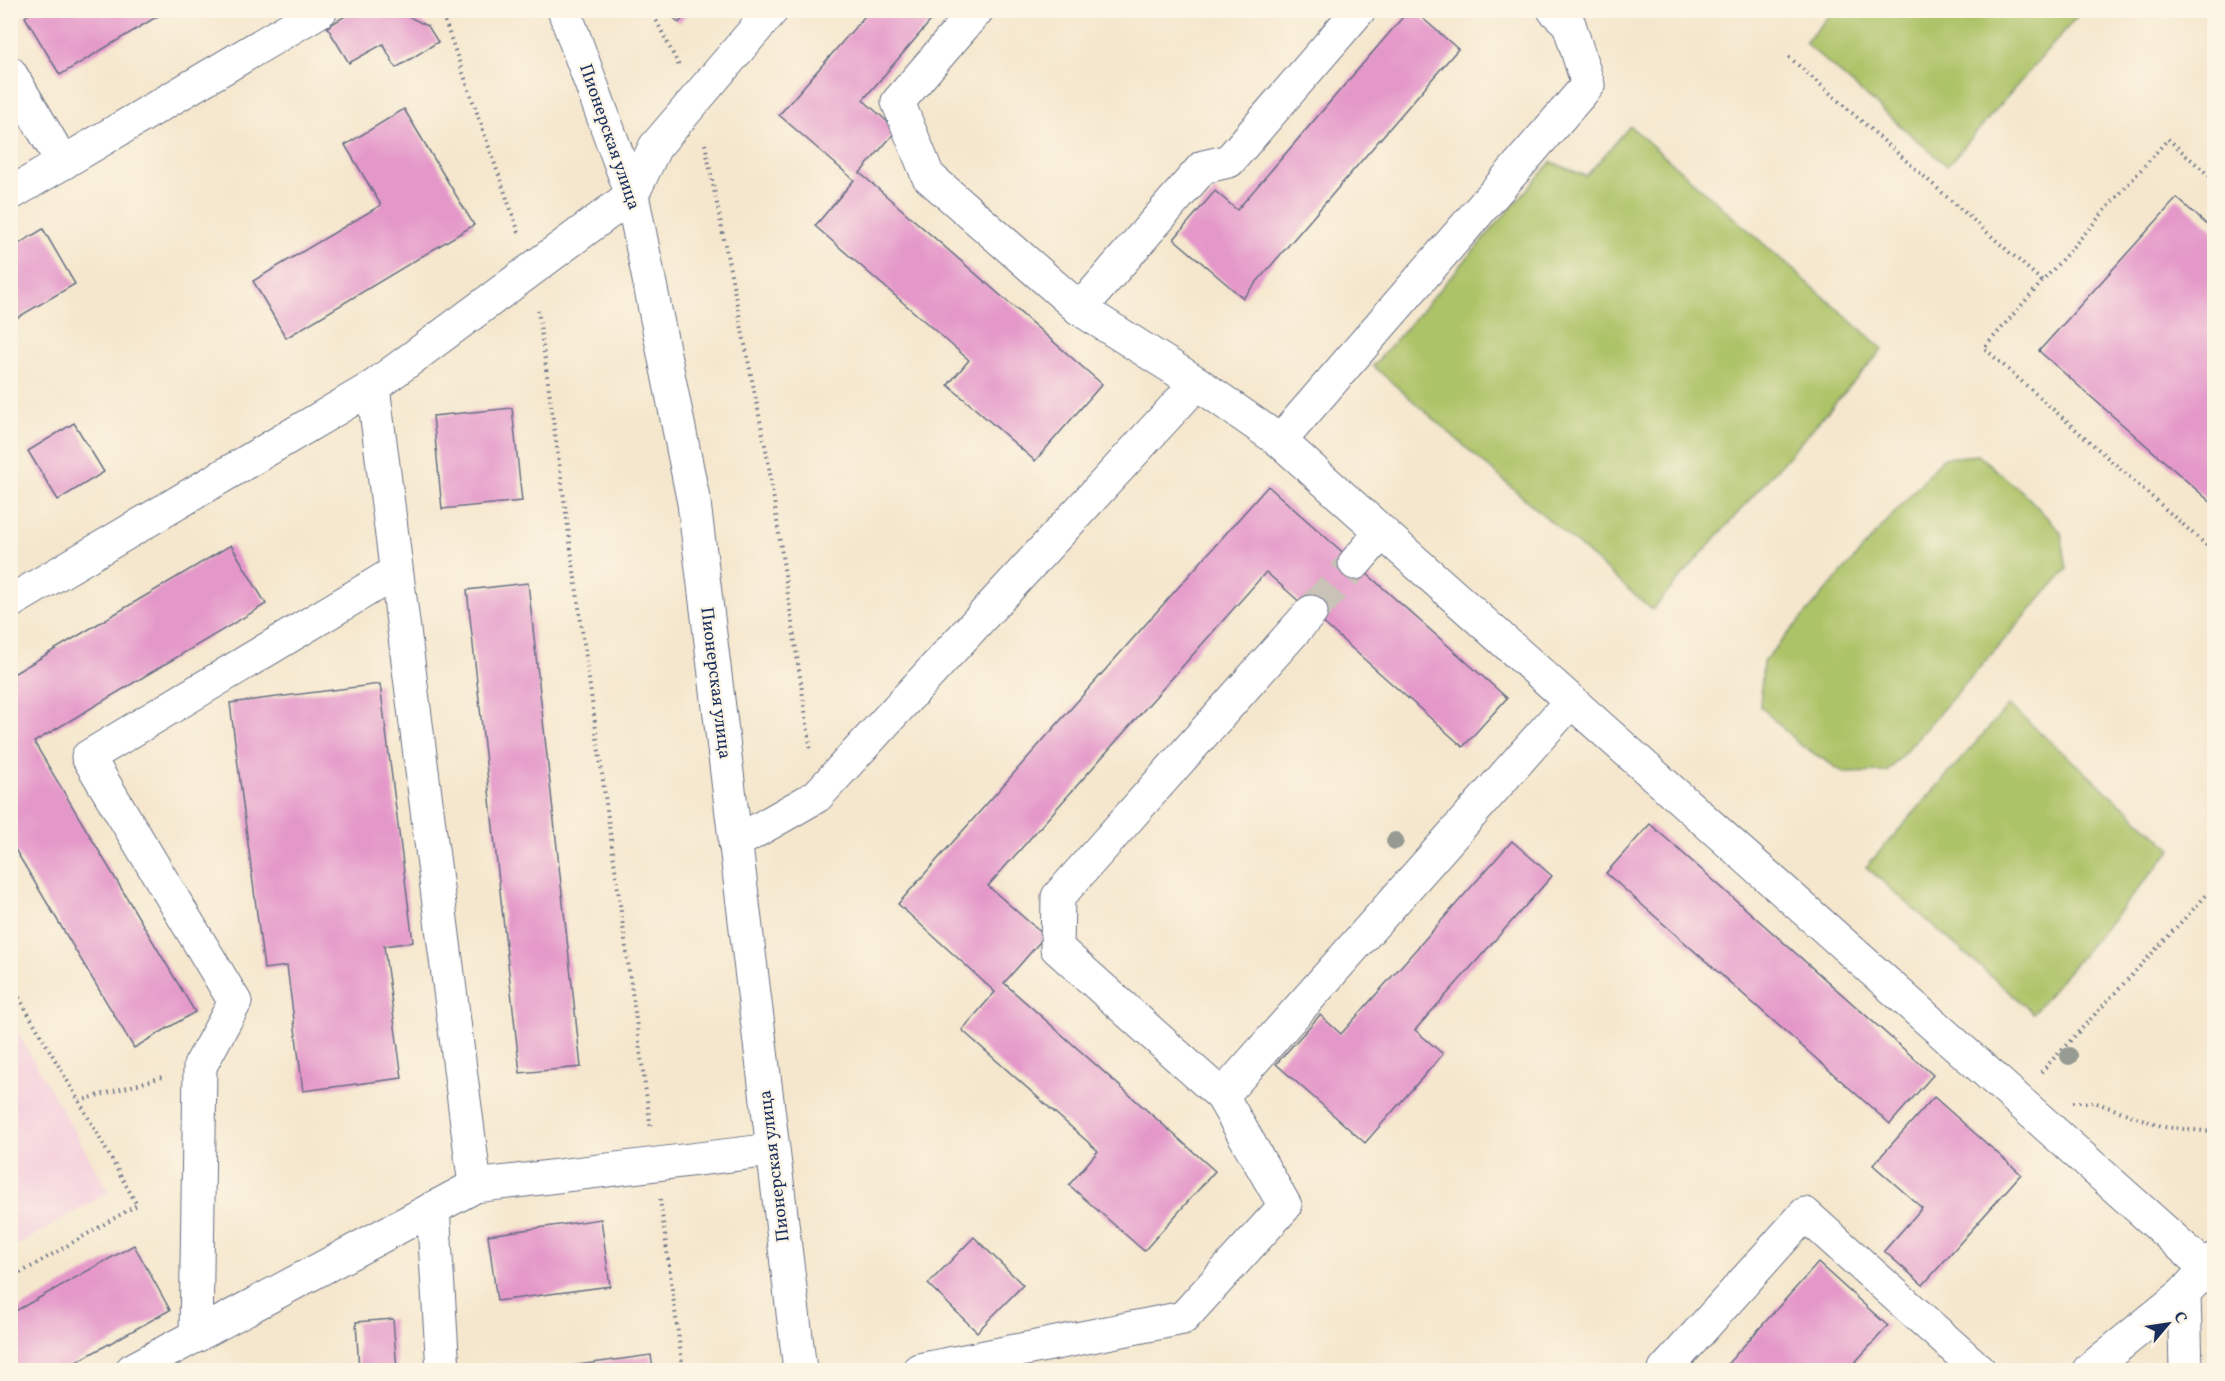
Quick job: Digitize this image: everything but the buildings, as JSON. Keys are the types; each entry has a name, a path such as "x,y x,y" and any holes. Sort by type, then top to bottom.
{"street":[{"path":"10,194 321,10"},
{"name":"Пионерская улица","path":"564,10 632,195 694,503 800,1371"},
{"path":"10,603 373,387 632,195 655,147 772,10"},
{"path":"977,10 898,102 928,176 1080,309 1197,383 1280,441 2016,1099 2210,1264 2184,1293 2088,1371"},
{"path":"1080,309 1203,167 1229,161 1359,10"},
{"path":"1280,441 1588,85 1569,24 1554,10"},
{"path":"10,73 63,163"},
{"path":"735,843 817,796 1197,383"},
{"path":"373,387 475,1186"},
{"path":"1355,563 1382,532"},
{"path":"196,1336 200,1066 235,1002 88,757 396,572"},
{"path":"919,1371 1183,1318 1285,1206 1222,1096 1057,948 1059,897 1311,612"},
{"path":"1222,1096 1571,701"},
{"path":"132,1371 475,1186 773,1150"},
{"path":"433,1208 443,1371"},
{"path":"1665,1371 1805,1214 1979,1371"},
{"path":"2184,1293 2186,1371"}],"path":[{"path":"441,10 532,269 683,1371"},
{"path":"651,10 696,99 768,460 817,796"},
{"path":"1789,57 2042,281"},
{"path":"2214,180 2168,139 1984,348 2214,552"},
{"path":"2016,1099 2214,887"},
{"path":"10,982 137,1205 10,1279"},
{"path":"79,1101 200,1066"},
{"path":"2072,1101 2094,1102 2164,1127 2214,1132"}],"shaded area":[{"path":"11,1021 109,1192 10,1249"}],"green space":[{"path":"1833,11 2082,11 1947,166 1805,43"},
{"path":"1630,126 1883,349 1652,610 1373,366 1551,162 1586,176"},
{"path":"1978,455 2025,494 2061,532 2067,569 1887,772 1845,773 1799,744 1760,706 1763,662 1943,458"},
{"path":"2009,705 2172,849 2033,1013 1866,867"}],"tunnel":[{"path":"1311,612 1355,563"}]}
